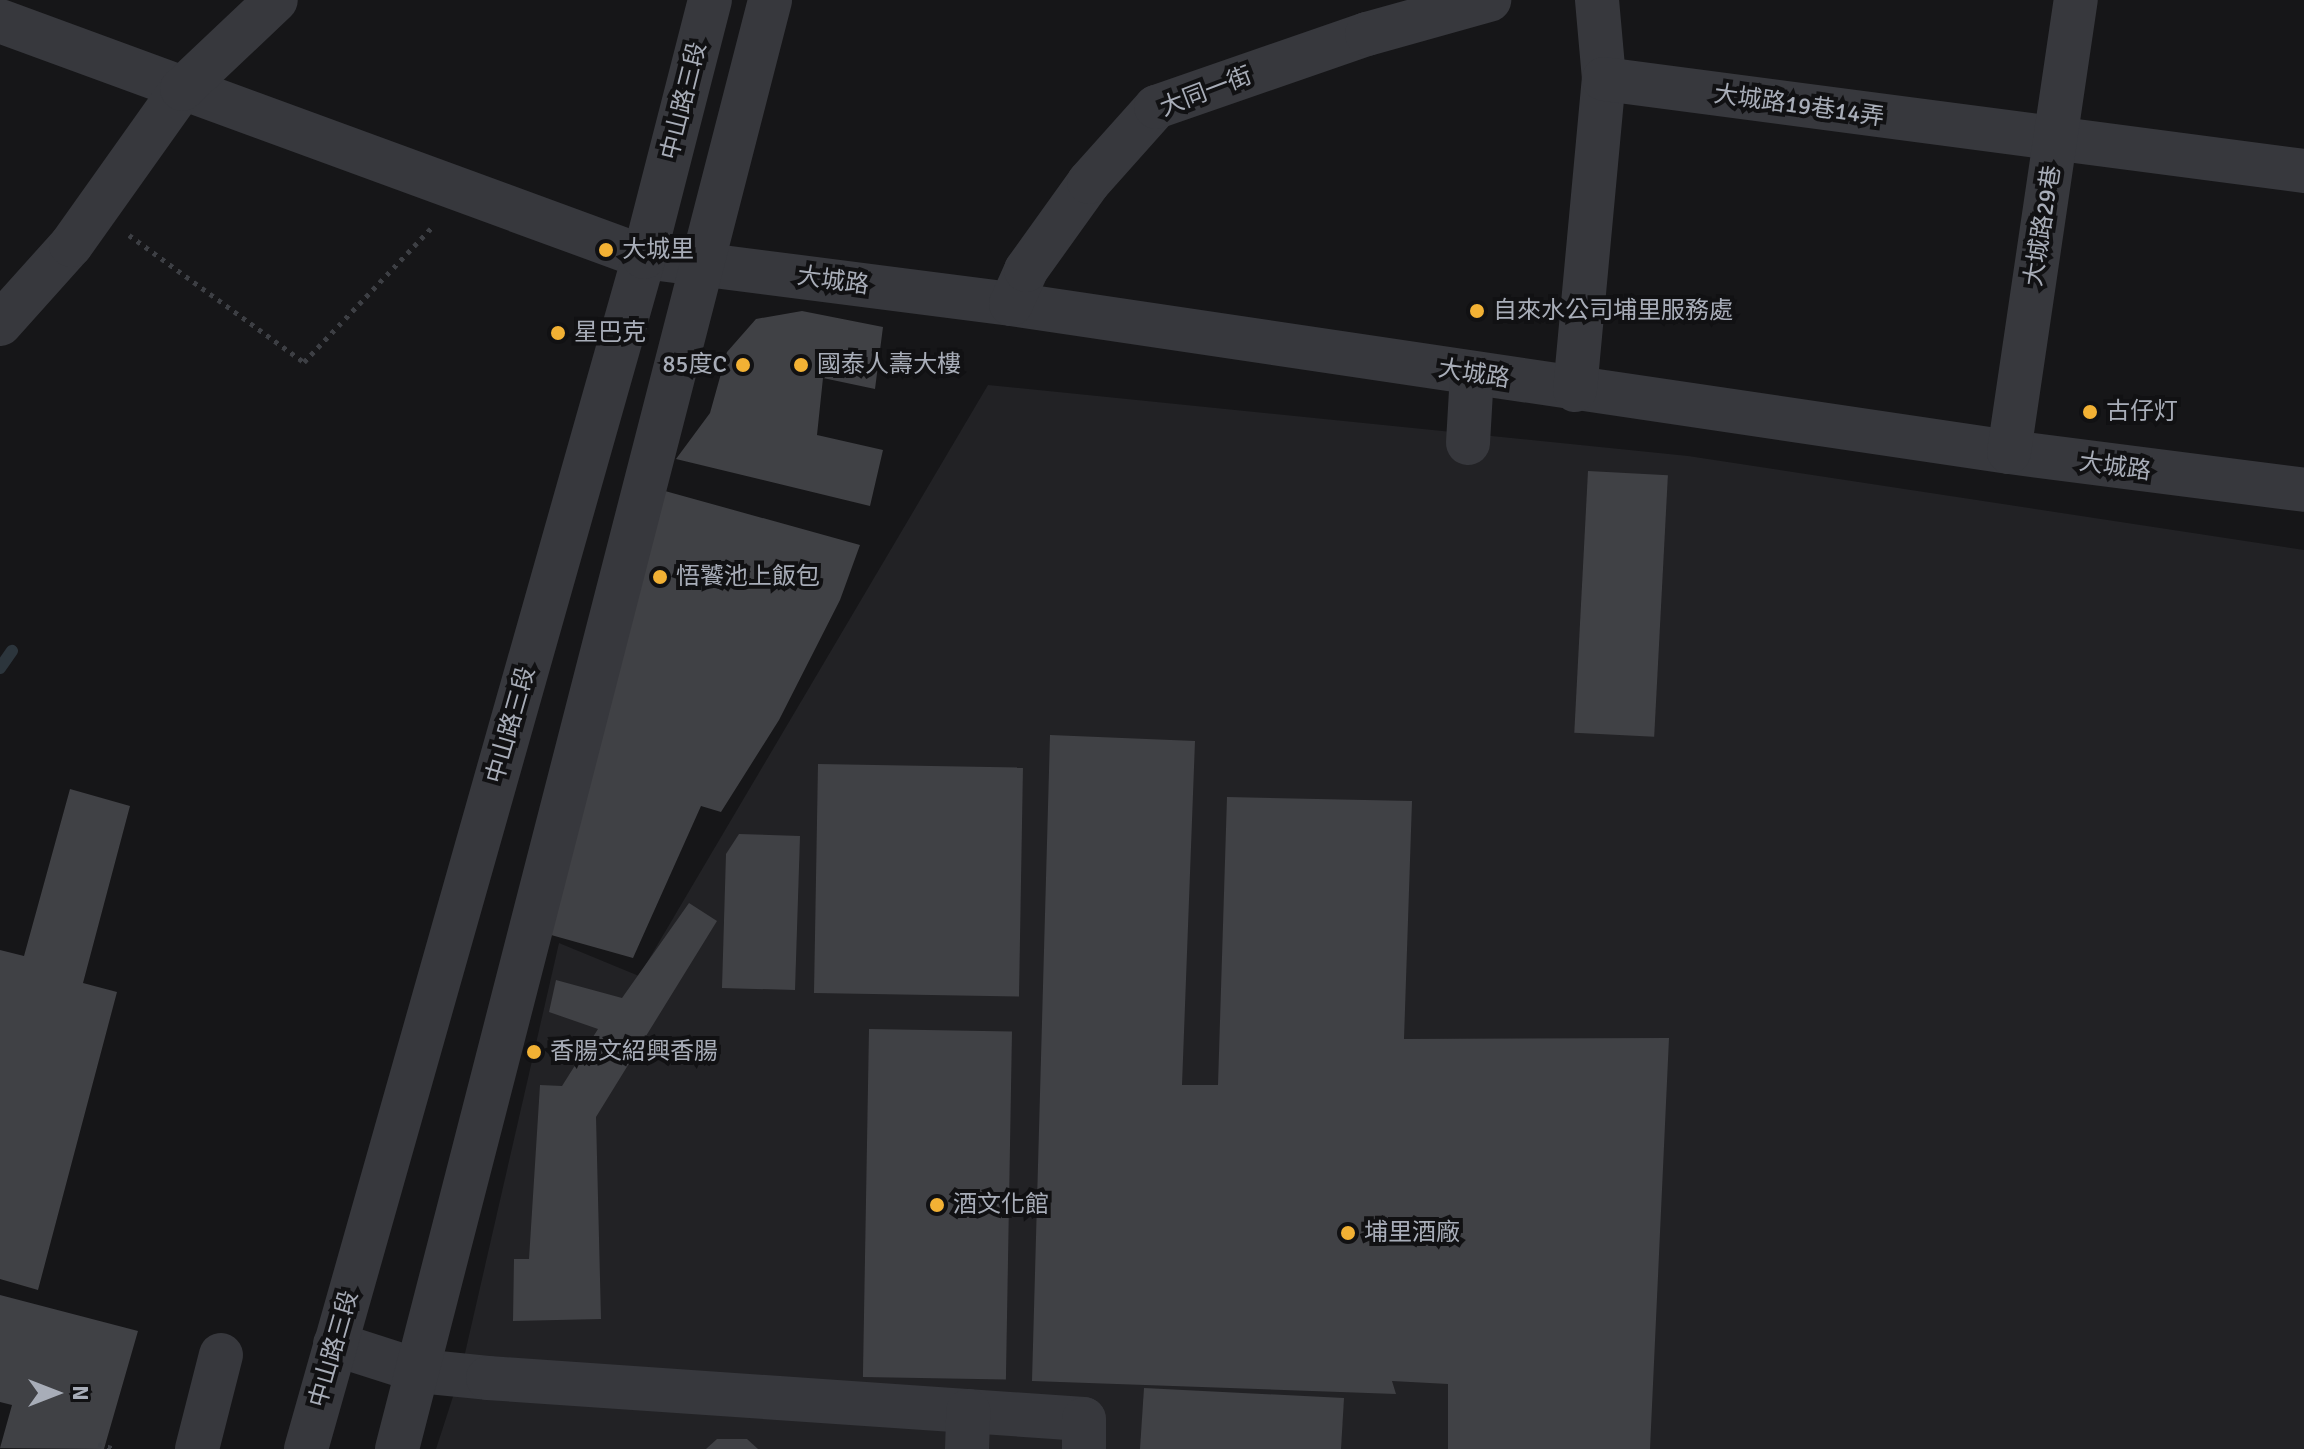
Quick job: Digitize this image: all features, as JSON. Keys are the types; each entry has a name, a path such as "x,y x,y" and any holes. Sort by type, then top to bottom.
{"street":[{"path":"0,324 95,210 182,89 276,0"},
{"name":"中山路三段","path":"306,1449 644,257 710,0"},
{"path":"397,1449 699,263 770,0"},
{"name":"大同一街","path":"1011,304 1026,270 1089,182 1156,107 1363,17 1489,0"},
{"path":"1575,390 1604,79 1597,0"},
{"name":"大城路29巷","path":"2009,452 2076,0"},
{"name":"大城路","path":"0,21 644,257 1011,304 1575,390 2009,452 2304,490"},
{"name":"大城路19巷14弄","path":"1604,79 2056,142 2304,171"},
{"path":"1468,443 1472,374"},
{"path":"335,1344 419,1371 968,1430 1084,1419 1084,1449"},
{"path":"197,1449 221,1355"}],"path":[{"path":"95,210 304,362 465,193"},
{"path":"98,1444 114,1449"}],"shaded area":[{"name":"埔里酒廠","path":"988,385 1688,456 2304,550 2304,1449 436,1449 460,1375 559,943 639,976"}],"building":[{"path":"802,311 883,327 875,389 823,378 817,435 883,450 870,506 676,459 710,413 727,352 756,319"},
{"path":"1588,471 1668,475 1654,737 1574,733"},
{"path":"665,491 860,545 840,600 779,720 721,812 701,806 633,958 544,933"},
{"name":"埔里酒廠","path":"1050,735 1195,741 1182,1085 1218,1085 1227,797 1412,801 1404,1039 1669,1038 1650,1449 1448,1449 1448,1384 1392,1381 1396,1394 1032,1381"},
{"path":"818,764 1023,768 1019,997 814,993"},
{"path":"70,789 130,806 83,983 117,992 38,1290 0,1279 0,950 24,956"},
{"path":"739,834 800,836 795,990 722,988 726,854"},
{"path":"689,903 717,921 596,1117 601,1319 513,1321 514,1259 529,1259 540,1085 562,1086 598,1029 549,1012 556,980 622,998"},
{"name":"酒文化館","path":"869,1029 1012,1031 1006,1379 863,1377"},
{"path":"0,1295 138,1331 104,1449 0,1448 12,1405 0,1402"},
{"path":"1144,1388 1344,1398 1341,1449 1140,1449"},
{"path":"717,1439 747,1439 758,1449 706,1449"}],"waterway":[{"path":"0,668 12,651"}],"place":[{"name":"大城里","path":"606,250"},
{"name":"自來水公司埔里服務處","path":"1477,311"},
{"name":"星巴克","path":"558,333"},
{"name":"85度C","path":"743,365"},
{"name":"國泰人壽大樓","path":"801,365"},
{"name":"古仔灯","path":"2090,412"},
{"name":"悟饕池上飯包","path":"660,577"},
{"name":"香腸文紹興香腸","path":"534,1052"},
{"name":"酒文化館","path":"937,1205"},
{"name":"埔里酒廠","path":"1348,1233"}]}
